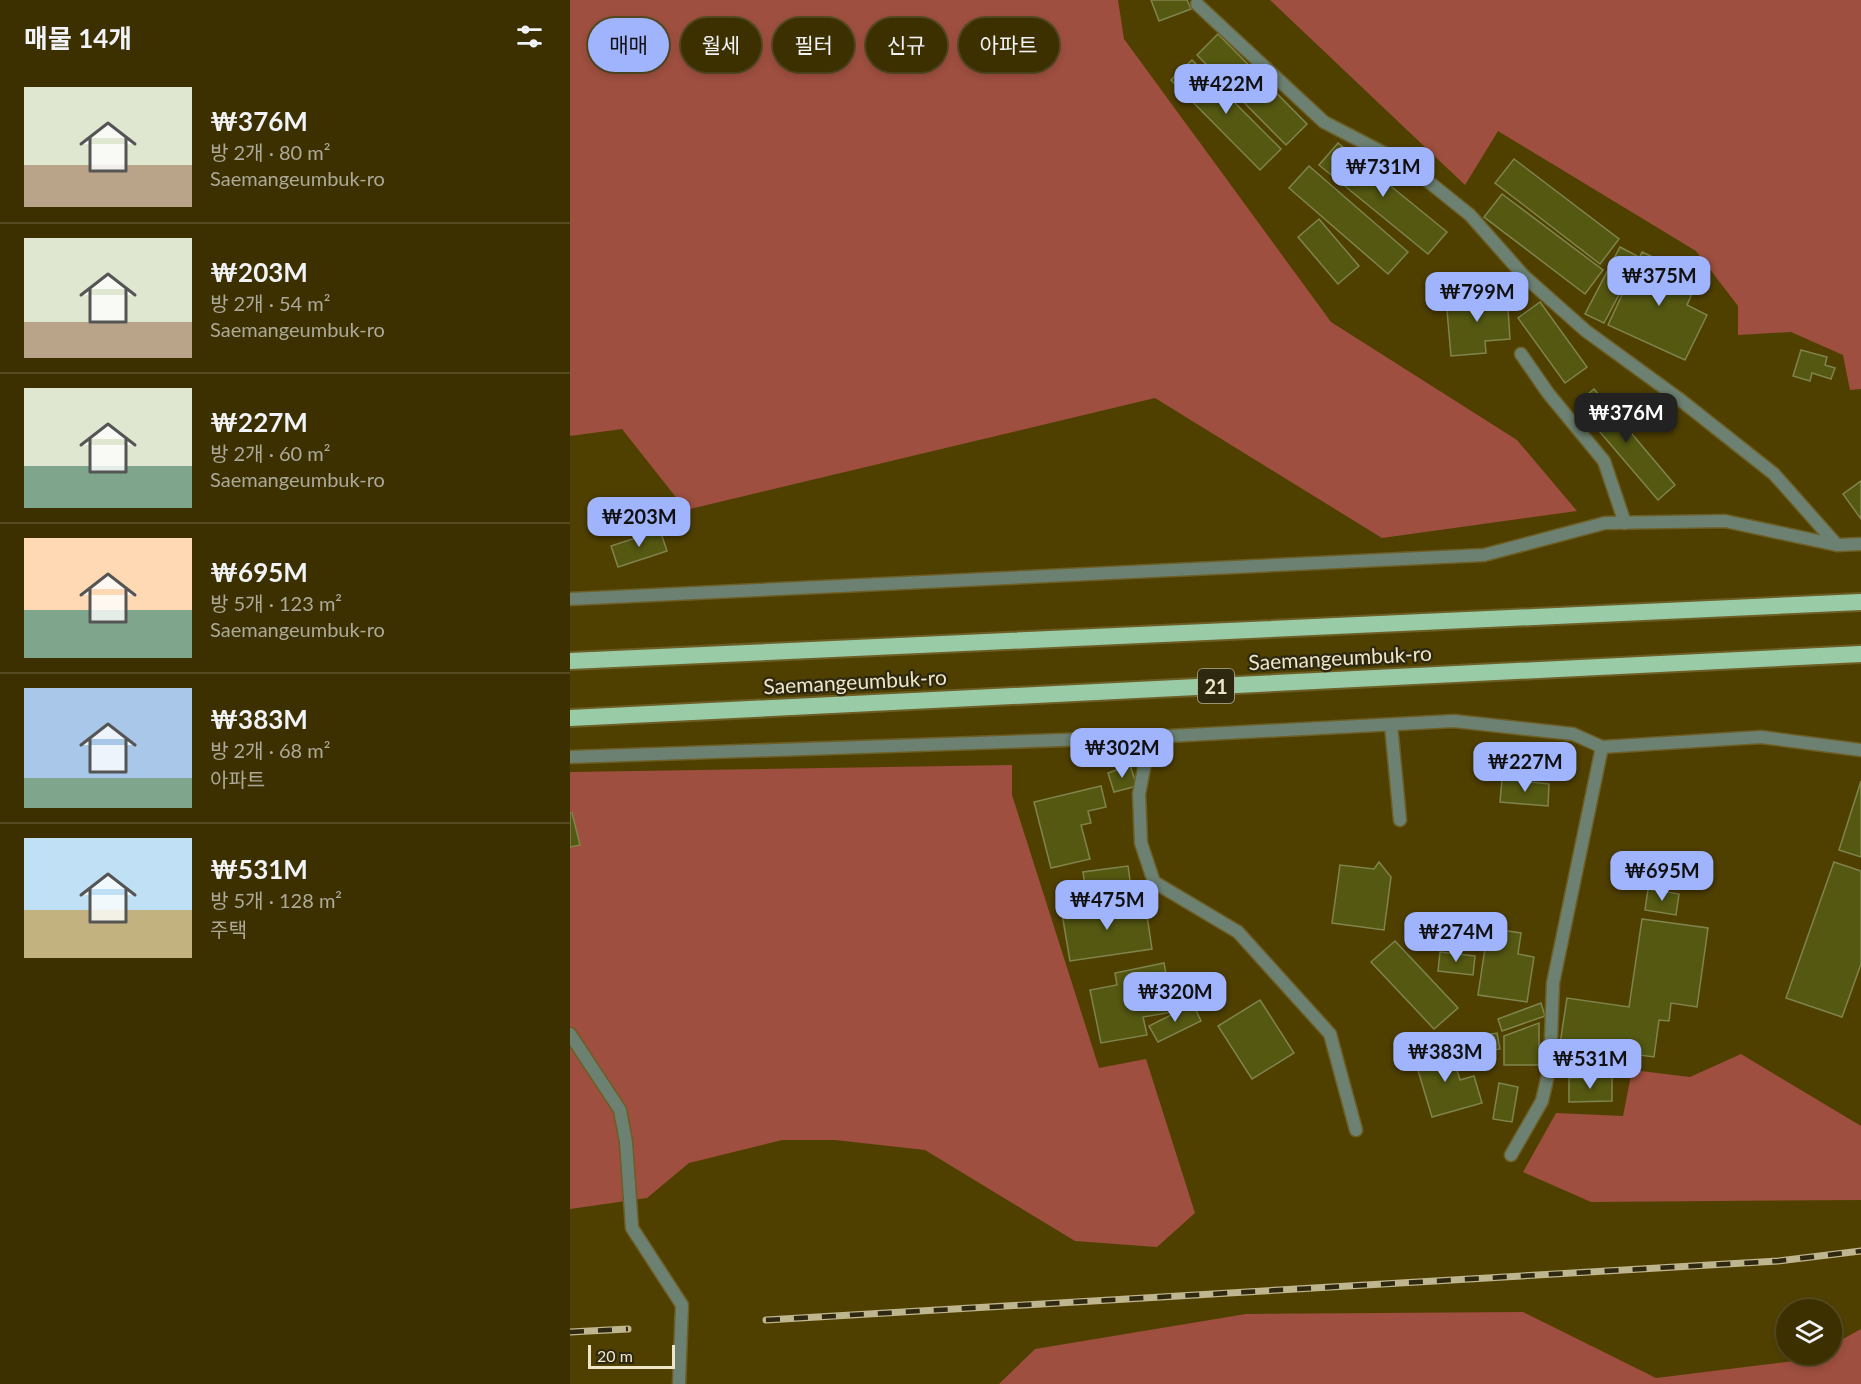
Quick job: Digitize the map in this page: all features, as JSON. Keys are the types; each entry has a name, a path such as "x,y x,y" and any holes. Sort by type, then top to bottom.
{"highway":[{"name":"Saemangeumbuk-ro","path":"570,661 1861,602"},
{"name":"Saemangeumbuk-ro","path":"570,718 1861,654"}],"street":[{"path":"1197,4 1324,122 1409,166 1470,215 1524,276 1586,332 1678,398 1774,474 1837,545"},
{"path":"1521,354 1548,393 1604,461 1625,523"},
{"path":"570,599 1484,555 1605,523 1725,521 1837,545 1861,544"},
{"path":"570,757 1150,737 1466,723 1573,735 1602,747 1761,737 1861,750"},
{"path":"1391,725 1400,820"},
{"path":"1150,737 1139,794 1141,843 1154,882 1239,932 1330,1034 1356,1130"},
{"path":"1511,1155 1542,1101 1550,1066 1553,983 1602,747"},
{"path":"570,1034 620,1110 626,1142 632,1228 682,1305 680,1384"}],"shaded area":[{"path":"570,0 1118,0 1124,39 1331,322 1517,440 1577,511 1382,538 1155,398 686,510 622,429 570,436"},
{"path":"1270,0 1861,0 1861,389 1850,390 1843,355 1791,332 1738,335 1738,306 1696,251 1498,131 1465,185"},
{"path":"1012,765 1012,795 1099,1068 1146,1059 1195,1213 1157,1247 1075,1241 925,1150 835,1140 782,1140 689,1163 647,1198 570,1209 570,772"},
{"path":"1741,1054 1861,1126 1861,1200 1591,1202 1523,1172 1556,1113 1623,1116 1632,1070 1690,1077"},
{"path":"1523,1312 1656,1378 1776,1363 1842,1365 1842,1339 1861,1329 1861,1384 999,1384 1035,1349 1246,1314"}],"building":[{"path":"1151,0 1187,0 1191,9 1159,21"},
{"path":"1218,34 1307,124 1286,145 1197,55"},
{"path":"1192,60 1281,149 1260,170 1171,80"},
{"path":"1338,143 1447,232 1428,254 1319,165"},
{"path":"1514,159 1619,239 1600,264 1495,183"},
{"path":"1309,166 1408,252 1388,274 1289,188"},
{"path":"1502,194 1603,270 1585,294 1484,217"},
{"path":"1319,219 1359,266 1338,284 1298,237"},
{"path":"1620,247 1639,257 1604,323 1585,314"},
{"path":"1642,252 1699,278 1687,305 1707,315 1685,360 1608,325"},
{"path":"1507,294 1510,339 1485,341 1486,353 1451,356 1446,299"},
{"path":"1540,302 1587,367 1565,383 1518,318"},
{"path":"1801,350 1827,357 1825,365 1835,368 1831,379 1812,373 1810,381 1793,376"},
{"path":"1594,389 1675,485 1658,500 1576,404"},
{"path":"1861,481 1861,519 1843,494"},
{"path":"660,530 667,551 618,567 611,546"},
{"path":"1130,765 1137,786 1114,792 1108,773"},
{"path":"1502,779 1549,784 1548,806 1500,802"},
{"path":"1861,781 1861,857 1839,850"},
{"path":"1101,786 1106,807 1088,811 1091,823 1081,825 1090,859 1051,868 1034,802"},
{"path":"570,813 572,813 580,845 570,847"},
{"path":"1379,862 1391,877 1384,930 1332,923 1340,865 1374,869"},
{"path":"1834,862 1861,871 1861,964 1842,1017 1786,998"},
{"path":"1128,866 1133,901 1088,907 1083,872"},
{"path":"1648,889 1679,894 1676,915 1645,910"},
{"path":"1145,902 1152,949 1070,961 1062,914"},
{"path":"1642,919 1708,928 1697,1007 1671,1003 1669,1021 1659,1020 1654,1057 1560,1044 1567,998 1629,1007"},
{"path":"1488,928 1521,933 1518,954 1534,957 1527,1002 1478,995"},
{"path":"1395,941 1458,1008 1434,1029 1371,962"},
{"path":"1440,952 1475,956 1473,975 1438,971"},
{"path":"1164,963 1173,1012 1143,1017 1147,1035 1101,1043 1090,990 1117,985 1115,973"},
{"path":"1260,1000 1294,1053 1252,1079 1218,1026"},
{"path":"1541,1003 1545,1016 1502,1031 1498,1019"},
{"path":"1193,1004 1201,1021 1158,1042 1149,1026"},
{"path":"1539,1023 1539,1065 1504,1065 1504,1036"},
{"path":"1497,1033 1500,1049 1476,1053 1473,1037"},
{"path":"1450,1047 1460,1080 1474,1076 1482,1103 1432,1117 1414,1057"},
{"path":"1612,1077 1612,1101 1569,1102 1569,1078"},
{"path":"1499,1083 1518,1087 1512,1122 1493,1119"}],"railway":[{"path":"766,1320 1778,1261 1861,1251"},
{"path":"570,1332 628,1329"}]}
